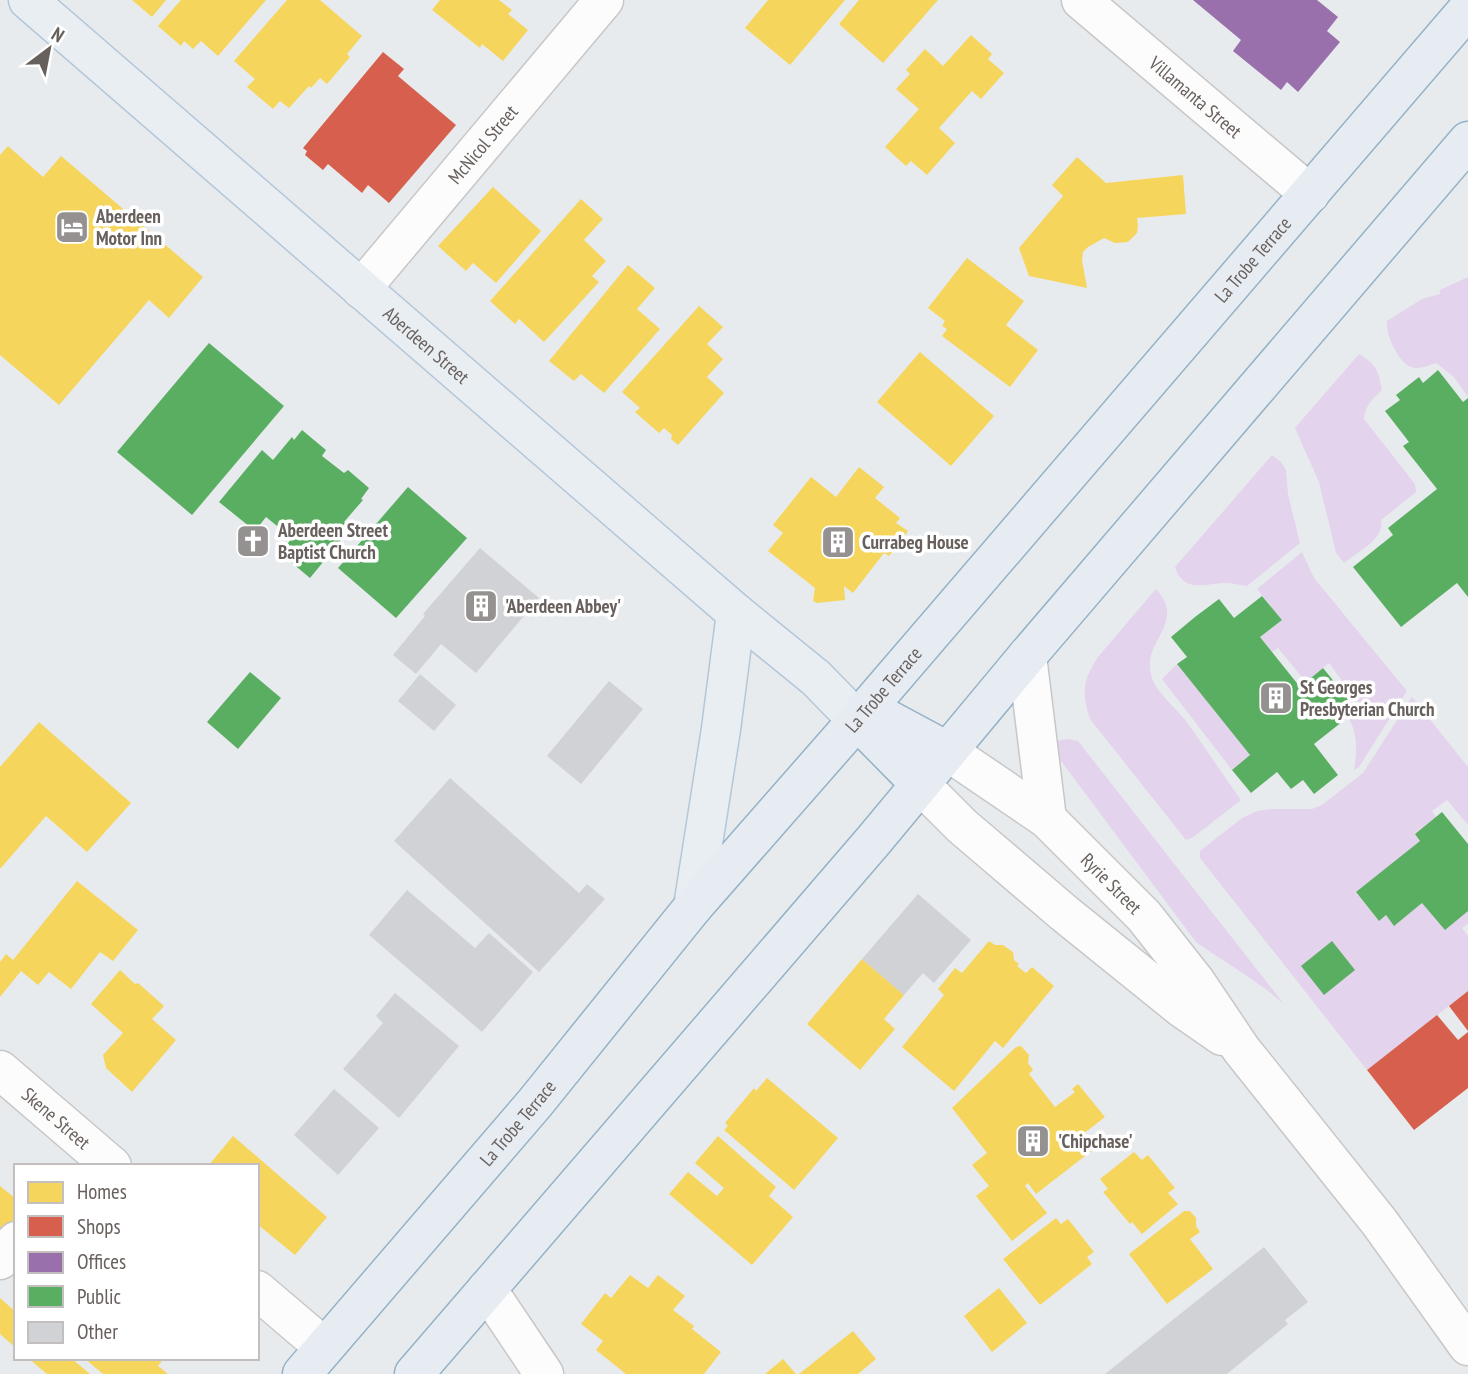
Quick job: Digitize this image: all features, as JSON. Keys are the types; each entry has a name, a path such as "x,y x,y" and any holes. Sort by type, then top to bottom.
{"highway":[{"name":"La Trobe Terrace","path":"313,1361 535,1102 693,907 1468,9"},
{"path":"414,1374 1468,141"},
{"path":"862,714 947,751"},
{"path":"862,714 920,784"}],"main road":[{"name":"Aberdeen Street","path":"29,0 736,613 862,714"},
{"name":"McNicol Street","path":"361,289 604,0"},
{"name":"Villamanta Street","path":"1081,0 1310,194"},
{"path":"693,907 736,613"},
{"path":"1027,656 1046,819"},
{"name":"Ryrie Street","path":"947,751 1046,819 1144,916 1196,982 1241,1049 1380,1223 1468,1346"},
{"name":"Ryrie Street","path":"920,784 962,826 1064,913 1183,1009 1241,1049"},
{"name":"Skene Street","path":"0,1070 94,1160"},
{"path":"0,1260 14,1243"},
{"path":"487,1289 544,1374"},
{"path":"259,1293 313,1361"}],"shaded area":[{"path":"1468,277 1468,397 1454,377 1436,363 1417,368 1408,366 1394,348 1387,321 1422,299 1440,294 1440,290"},
{"path":"1359,354 1376,369 1382,390 1370,403 1364,419 1415,484 1416,492 1381,520 1379,533 1374,539 1344,563 1336,553 1319,482 1295,428"},
{"path":"1272,455 1286,470 1288,494 1300,543 1247,586 1224,583 1195,585 1183,581 1175,567"},
{"path":"1302,552 1314,578 1407,691 1359,767 1354,770 1356,743 1348,717 1361,706 1329,663 1306,682 1278,648 1272,652 1260,637 1282,620 1257,589"},
{"path":"1156,589 1164,600 1167,612 1163,630 1151,656 1154,684 1186,721 1241,800 1186,840 1090,719 1085,702 1089,673 1098,657"},
{"path":"1177,664 1250,755 1232,770 1162,679"},
{"path":"1412,697 1468,767 1468,825 1447,800 1432,811 1436,817 1415,833 1420,841 1356,893 1378,920 1386,915 1394,925 1422,903 1445,929 1468,911 1468,924 1462,928 1468,936 1468,991 1367,1070 1200,858 1200,851 1242,818 1257,811 1312,809 1322,805 1363,773"},
{"path":"1056,741 1078,741 1284,1004 1196,942 1061,761 1055,748"}],"building: Homes":[{"path":"132,0 166,0 152,17"},
{"path":"181,0 266,0 218,56 201,41 193,49 184,41 181,46 158,26"},
{"path":"287,0 320,0 362,36 347,54 350,57 327,84 320,78 289,108 280,101 273,109 247,87 255,79 234,61"},
{"path":"440,0 499,0 512,10 508,14 528,30 503,61 482,44 480,48 432,10"},
{"path":"768,0 845,0 790,65 745,28"},
{"path":"859,0 938,0 883,63 839,24"},
{"path":"971,35 992,54 988,59 1004,73 981,99 972,91 939,128 955,143 927,175 911,161 906,166 885,147 919,109 896,89 910,74 906,70 925,49 943,66"},
{"name":"Aberdeen Motor Inn","path":"8,146 43,177 61,156 203,277 169,318 149,300 59,405 0,355 0,155"},
{"path":"1077,157 1106,183 1183,175 1186,214 1137,218 1137,233 1128,242 1115,243 1104,238 1088,247 1083,252 1082,260 1087,288 1029,276 1019,248 1063,196 1052,185"},
{"path":"493,187 541,231 496,283 473,263 466,271 438,246"},
{"path":"581,199 603,219 584,240 606,261 592,276 599,282 544,342 519,319 515,324 490,301"},
{"path":"967,258 1024,301 1006,325 1038,350 1010,387 942,336 947,329 942,326 945,321 928,308"},
{"path":"628,265 655,288 637,309 660,329 604,393 581,374 574,381 549,361"},
{"path":"699,306 723,327 707,344 723,359 707,377 724,393 678,445 664,428 659,433 635,412 640,408 622,392"},
{"path":"920,352 994,416 951,466 877,402"},
{"name":"Currabeg House","path":"859,467 884,487 875,498 900,518 896,523 908,531 889,556 884,553 853,593 844,586 845,600 817,603 813,601 815,588 768,551 783,533 773,525 811,477 836,497"},
{"path":"39,722 131,803 87,852 46,816 0,869 0,767"},
{"path":"77,881 138,930 113,961 100,952 71,989 49,972 38,985 21,971 0,997 0,962 6,954 13,960"},
{"path":"989,941 995,945 1003,945 1013,952 1014,960 1019,964 1017,966 1026,973 1032,967 1054,986 1003,1048 995,1041 954,1091 902,1047 944,995 938,989 955,968 962,973"},
{"path":"862,959 904,995 884,1019 895,1029 860,1070 807,1024"},
{"path":"120,970 164,1006 152,1019 176,1040 132,1092 106,1068 103,1055 123,1033 91,1004"},
{"name":"'Chipchase'","path":"1021,1046 1029,1055 1028,1063 1033,1070 1029,1074 1055,1107 1075,1092 1072,1089 1078,1084 1105,1117 1083,1134 1094,1149 1036,1194 1028,1183 1025,1186 1047,1213 1012,1241 976,1196 989,1186 972,1165 987,1153 952,1108 1016,1047"},
{"path":"767,1078 838,1138 794,1190 724,1130 728,1126 725,1123 754,1088 756,1091"},
{"path":"233,1136 327,1217 295,1255 259,1226 259,1164 210,1164"},
{"path":"718,1136 776,1187 769,1196 793,1217 752,1265 669,1194 688,1172 717,1196 724,1188 695,1163"},
{"path":"1134,1152 1142,1160 1148,1155 1175,1188 1168,1193 1178,1204 1142,1234 1103,1192 1108,1189 1100,1179"},
{"path":"0,1186 14,1197 14,1220 0,1243"},
{"path":"1184,1211 1190,1211 1196,1218 1196,1226 1200,1232 1190,1239 1213,1269 1167,1304 1129,1254"},
{"path":"1056,1218 1061,1224 1068,1219 1094,1252 1087,1257 1092,1264 1040,1305 1003,1259"},
{"path":"630,1275 648,1288 658,1275 685,1296 673,1310 721,1352 704,1374 626,1374 596,1350 603,1341 581,1324 605,1293 611,1298"},
{"path":"999,1288 1027,1323 992,1352 964,1316"},
{"path":"0,1298 14,1310 14,1346 0,1334"},
{"path":"853,1331 876,1359 858,1374 799,1374"},
{"path":"783,1359 796,1374 765,1374"},
{"path":"30,1360 73,1360 90,1374 47,1374"},
{"path":"86,1360 162,1360 158,1366 168,1374 103,1374"}],"building: Shops":[{"path":"383,52 404,69 398,76 456,125 389,203 368,185 362,193 328,164 323,170 305,155 307,151 303,148"},
{"path":"1468,991 1468,1031 1449,1006"},
{"path":"1437,1015 1458,1040 1468,1032 1468,1088 1414,1130 1367,1070"}],"building: Offices":[{"path":"1193,0 1317,0 1338,17 1327,31 1340,42 1298,92 1287,82 1281,90 1233,51 1241,40"}],"building: Public":[{"path":"209,343 284,406 192,515 117,452"},
{"path":"1438,370 1463,402 1468,398 1468,597 1457,583 1401,627 1353,567 1393,535 1388,528 1437,489 1403,446 1409,442 1385,411 1400,400 1396,395 1419,377 1423,383"},
{"path":"302,430 326,450 322,456 344,473 348,470 369,488 361,499 363,500 344,522 351,528 310,578 280,553 292,538 266,517 255,531 219,502 262,450 273,460 292,437 294,440"},
{"path":"408,487 467,538 396,618 338,568"},
{"name":"St Georges Presbyterian Church","path":"1262,596 1282,620 1260,637 1300,687 1323,668 1357,710 1314,744 1338,775 1314,794 1303,780 1291,789 1277,772 1251,793 1232,770 1250,755 1177,664 1187,657 1171,637 1195,617 1219,599 1234,618"},
{"path":"250,672 281,698 238,749 207,722"},
{"path":"1442,812 1468,844 1468,911 1445,930 1422,903 1394,926 1386,915 1379,921 1356,892 1420,841 1415,834"},
{"path":"1332,941 1355,970 1324,995 1301,966"}],"building: Other":[{"name":"'Aberdeen Abbey'","path":"480,548 539,598 476,673 441,644 416,674 393,655 425,616 423,614"},
{"path":"420,674 456,705 434,731 398,701"},
{"path":"609,681 643,709 581,784 547,756"},
{"path":"450,778 579,893 587,884 605,899 539,972 394,841"},
{"path":"407,890 475,948 489,933 533,972 482,1032 369,935"},
{"path":"918,894 971,940 934,983 923,973 904,995 862,959"},
{"path":"395,993 459,1046 399,1118 343,1069 383,1023 376,1016"},
{"path":"334,1089 379,1128 338,1175 294,1135"},
{"path":"1264,1247 1308,1302 1285,1320 1288,1324 1227,1374 1105,1374"}],"place":[{"name":"Aberdeen Motor Inn","path":"72,227"},
{"name":"Aberdeen Street Baptist Church","path":"253,541"},
{"name":"Currabeg House","path":"838,542"},
{"name":"'Aberdeen Abbey'","path":"481,606"},
{"name":"St Georges Presbyterian Church","path":"1276,698"},
{"name":"'Chipchase'","path":"1033,1141"}]}
